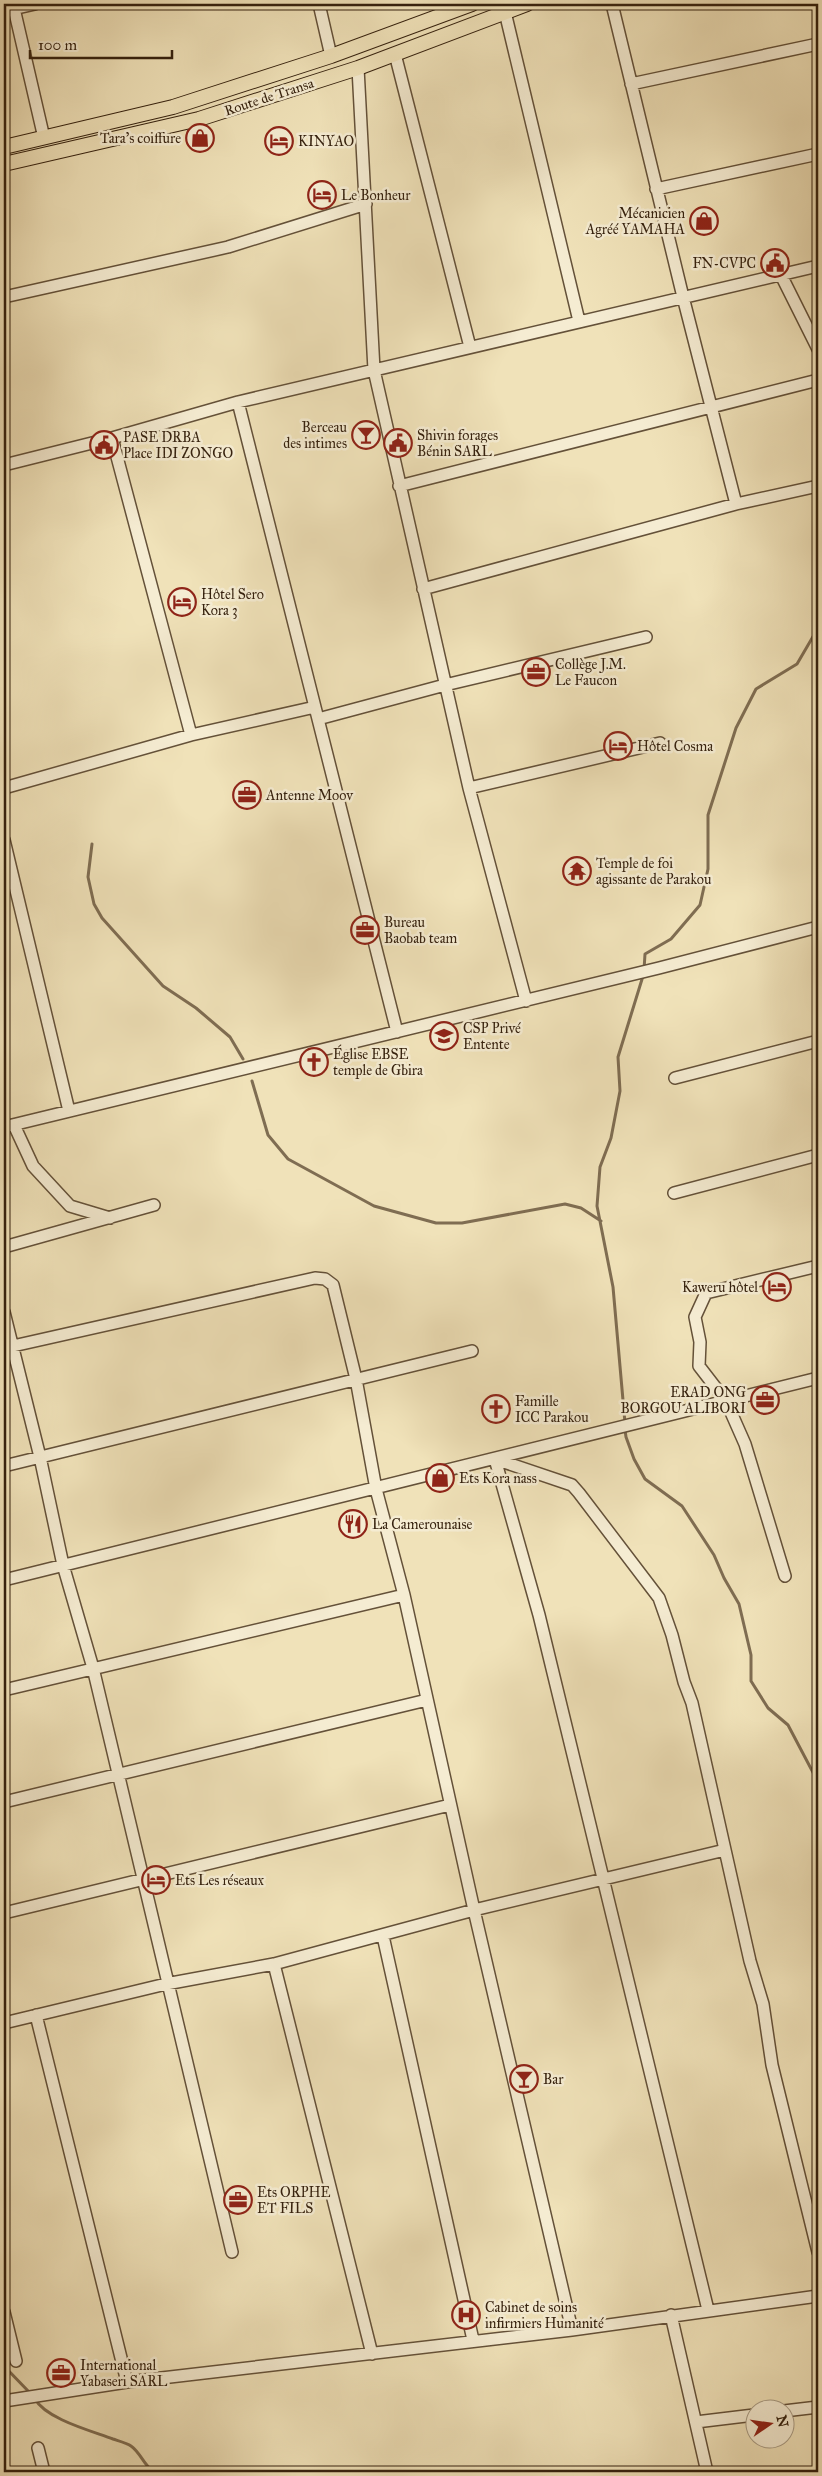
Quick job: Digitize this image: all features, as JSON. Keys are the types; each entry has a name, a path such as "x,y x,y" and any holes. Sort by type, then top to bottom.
{"main road":[{"name":"Route de Transa","path":"4,146 173,107 331,56 472,4"},
{"name":"Route de Transa","path":"4,164 199,119 358,68 527,4"}],"street":[{"path":"36,4 10,8 44,138"},
{"path":"319,4 331,56"},
{"path":"612,4 656,189 736,504"},
{"path":"505,12 580,321"},
{"path":"631,84 818,44"},
{"path":"395,54 470,347"},
{"path":"358,68 374,370 469,788 526,1001"},
{"path":"656,189 818,154"},
{"path":"4,297 228,247 366,204"},
{"path":"4,464 112,438 238,402 818,266"},
{"path":"781,275 818,349"},
{"path":"399,486 818,380"},
{"path":"238,402 396,1032"},
{"path":"112,438 191,735"},
{"path":"423,589 736,504 818,486"},
{"path":"318,719 646,637"},
{"path":"4,788 191,735 315,707"},
{"path":"469,788 660,743"},
{"path":"4,840 69,1111"},
{"path":"110,1218 70,1206 33,1166 9,1126 526,1001 818,927"},
{"path":"675,1078 818,1041"},
{"path":"674,1193 818,1155"},
{"path":"4,1247 154,1205"},
{"path":"785,1576 745,1444 726,1401 699,1366 700,1342 695,1317 706,1293 818,1266"},
{"path":"8,1346 315,1278 325,1279 333,1285 356,1379 376,1488 404,1596 474,1910 572,2330"},
{"path":"4,1312 8,1346 40,1457 63,1565 93,1668 166,1984 232,2252"},
{"path":"4,1466 472,1351"},
{"path":"4,1580 818,1378"},
{"path":"495,1459 572,1485 659,1598 692,1703 750,1961 763,2004 772,2065 818,2252"},
{"path":"495,1459 539,1615 708,2310"},
{"path":"4,1690 404,1596"},
{"path":"4,1802 427,1700"},
{"path":"4,1913 450,1805"},
{"path":"4,2023 166,1984 274,1964 474,1910 724,1850"},
{"path":"383,1936 473,2340"},
{"path":"274,1964 372,2354"},
{"path":"36,2015 127,2382"},
{"path":"4,2401 127,2382 372,2354 473,2340 572,2330 818,2296"},
{"path":"4,2312 16,2361"},
{"path":"672,2315 707,2472"},
{"path":"794,2410 818,2408"},
{"path":"696,2422 744,2416"},
{"path":"38,2448 44,2472"}],"waterway":[{"path":"644,970 645,954 671,939 700,905 708,869 708,815 736,728 756,689 797,664 818,628"},
{"path":"92,844 88,877 94,904 102,918 163,986 196,1008 230,1037 243,1059"},
{"path":"625,1423 613,1287 597,1206 600,1167 611,1138 620,1091 618,1057 643,976"},
{"path":"252,1081 268,1135 288,1159 374,1206 436,1223 462,1223 565,1204 581,1208 601,1221"},
{"path":"625,1430 634,1459 645,1479 682,1506 714,1555 724,1578 739,1604 751,1655 751,1681 768,1708 788,1725 818,1782"},
{"path":"4,2366 31,2394"},
{"path":"35,2399 49,2413 59,2418 129,2445 154,2472"}],"place":[{"name":"Tara's coiffure","path":"200,138"},
{"name":"KINYAO","path":"279,141"},
{"name":"Le Bonheur","path":"322,195"},
{"name":"Mécanicien Agréé YAMAHA","path":"704,221"},
{"name":"FN-CVPC","path":"775,263"},
{"name":"Berceau des intimes","path":"366,435"},
{"name":"Shivin forages Bénin SARL","path":"398,443"},
{"name":"PASE DRBA Place IDI ZONGO","path":"104,445"},
{"name":"Hôtel Sero Kora 3","path":"182,602"},
{"name":"Collège J.M. Le Faucon","path":"536,672"},
{"name":"Hôtel Cosma","path":"618,746"},
{"name":"Antenne Moov","path":"247,795"},
{"name":"Temple de foi agissante de Parakou","path":"577,871"},
{"name":"Bureau Baobab team","path":"365,930"},
{"name":"CSP Privé Entente","path":"444,1036"},
{"name":"Église EBSE temple de Gbira","path":"314,1062"},
{"name":"Kaweru hôtel","path":"777,1287"},
{"name":"ERAD ONG BORGOU ALIBORI","path":"765,1400"},
{"name":"Famille ICC Parakou","path":"496,1409"},
{"name":"Ets Kora nass","path":"440,1478"},
{"name":"La Camerounaise","path":"353,1524"},
{"name":"Ets Les réseaux","path":"156,1880"},
{"name":"Bar","path":"524,2079"},
{"name":"Ets ORPHE ET FILS","path":"238,2200"},
{"name":"Cabinet de soins infirmiers Humanité","path":"466,2315"},
{"name":"International Yabaseri SARL","path":"61,2373"}]}
